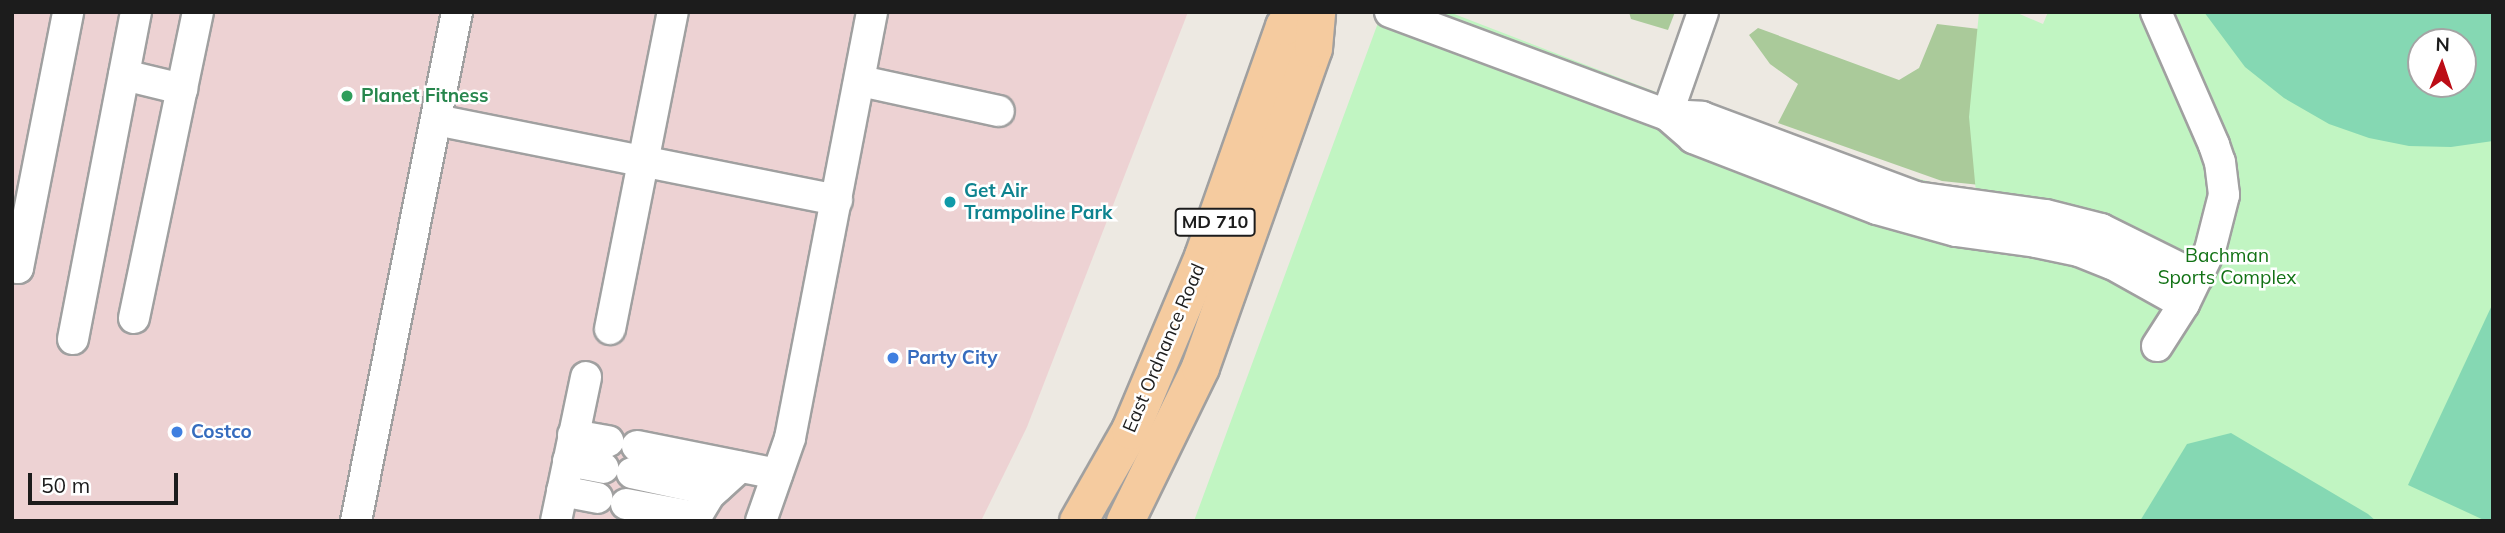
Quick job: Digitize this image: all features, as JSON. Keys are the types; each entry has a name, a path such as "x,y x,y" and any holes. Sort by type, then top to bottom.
{"main road":[{"name":"East Ordnance Road","path":"1078,521 1130,430 1203,256 1284,26 1296,12"},
{"name":"East Ordnance Road","path":"1125,521 1200,367 1313,48 1316,12"}],"lane":[{"path":"12,267 18,268 68,12"},
{"path":"72,339 136,12"},
{"path":"134,318 198,12"},
{"path":"356,521 457,12"},
{"path":"610,329 673,12"},
{"path":"761,521 790,438 861,81 872,12"},
{"path":"1390,12 1667,115 1702,117 1916,197 2046,215 2101,229 2198,277"},
{"path":"1667,115 1703,12"},
{"path":"2155,12 2201,111 2223,180 2217,229 2198,277 2158,346"},
{"path":"124,75 182,89"},
{"path":"861,81 999,111"},
{"path":"1667,115 1693,138 1877,209 1956,231 2079,251 2112,264 2184,304"},
{"path":"436,120 837,200"},
{"path":"556,521 586,377"},
{"path":"571,448 605,454"},
{"path":"718,487 705,489 634,460 740,467 777,474"},
{"path":"626,504 696,519 718,487 740,467"},
{"path":"562,491 597,498"}],"shaded area":[{"path":"12,12 1188,12 1027,427 981,521 12,521"}],"green space":[{"name":"Bachman Sports Complex","path":"1382,12 1449,12 1656,92 1739,117 1887,171 1976,193 1969,117 1979,12 2015,12 2043,24 2048,12 2493,12 2493,521 1194,521"},
{"path":"1629,12 1675,12 1668,30 1631,19"},
{"path":"2204,12 2493,12 2493,141 2451,147 2409,146 2369,138 2329,124 2284,98 2245,67"},
{"path":"1937,24 1979,29 1980,185 1942,181 1778,123 1798,84 1770,64 1749,35 1758,28 1899,80 1919,68"},
{"path":"2493,303 2493,521 2486,521 2408,485"},
{"path":"2231,433 2376,521 2140,521 2187,444"}],"place":[{"name":"Planet Fitness","path":"347,96"},
{"name":"Get Air Trampoline Park","path":"950,202"},
{"name":"Party City","path":"893,358"},
{"name":"Costco","path":"177,432"}]}
